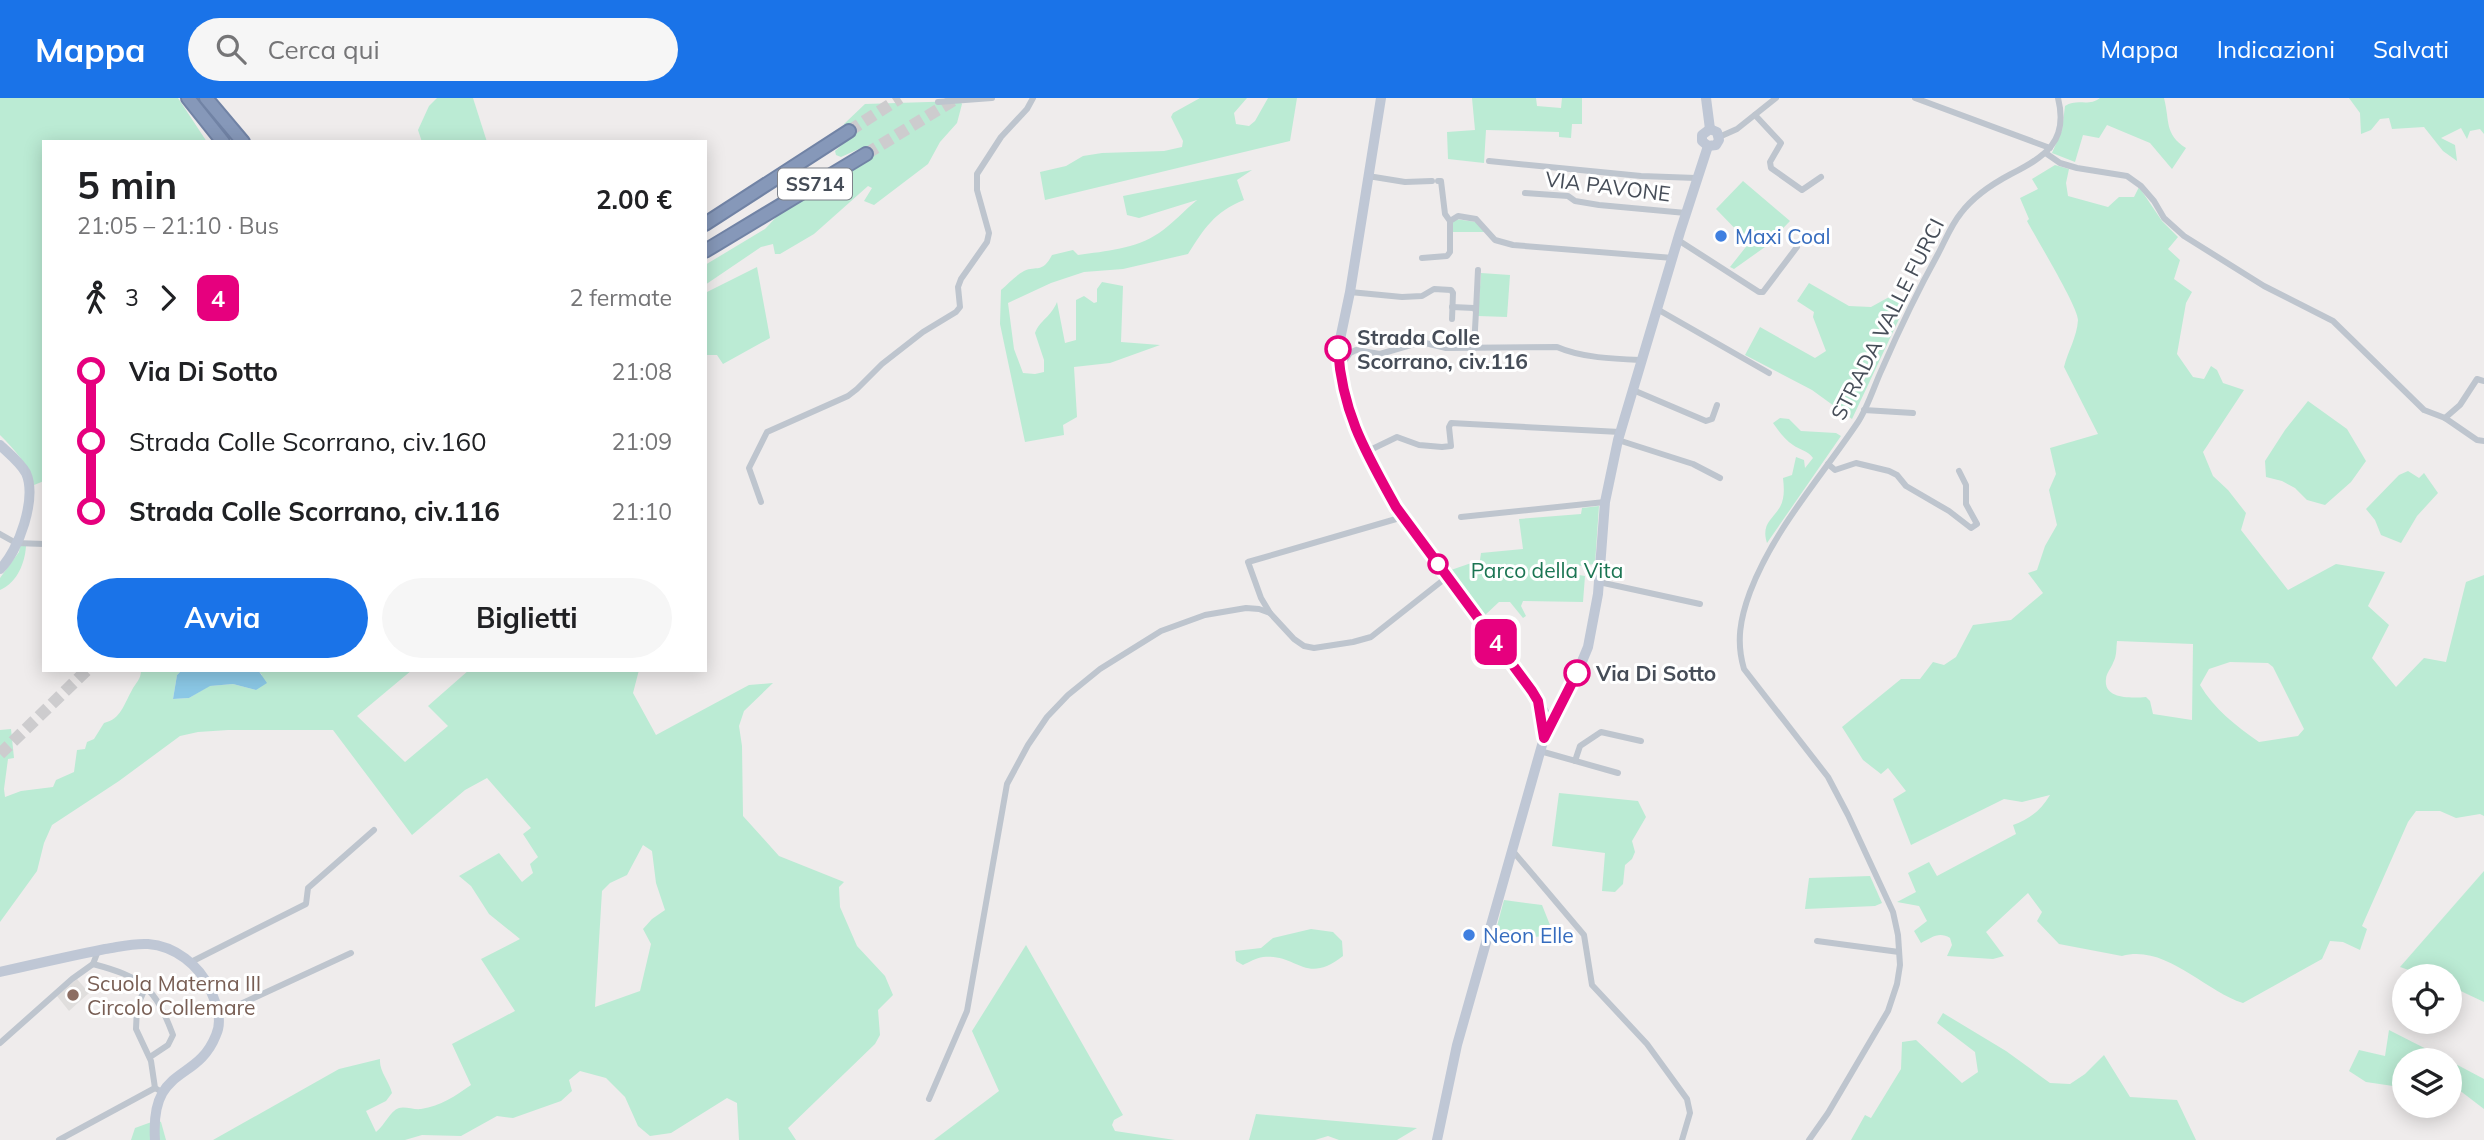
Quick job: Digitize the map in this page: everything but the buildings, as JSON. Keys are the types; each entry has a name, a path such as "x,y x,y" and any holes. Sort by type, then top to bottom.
{"highway":[{"path":"186,98 211,140"},
{"path":"186,98 221,140"},
{"path":"199,98 229,140"},
{"path":"206,98 241,140"},
{"name":"SS714","path":"707,223 849,131"},
{"name":"SS714","path":"707,244 866,154"},
{"path":"707,215 775,179"},
{"path":"707,250 764,214"}],"street":[{"path":"938,102 992,98"},
{"path":"761,502 749,468 767,432 858,389 882,364 960,307 958,287 961,279 987,242 989,233 977,190 976,174 1000,138 1027,109 1033,98"},
{"path":"1381,98 1350,292 1338,349 1346,404 1366,452 1403,517 1538,701 1551,724"},
{"path":"1706,98 1710,129"},
{"path":"1719,137 1731,133 1776,98"},
{"path":"1915,98 2049,151 2060,163 2127,176 2141,186 2164,218 2184,236 2264,286 2333,321 2424,411 2445,418 2477,440 2484,441"},
{"path":"2049,151 2061,124 2058,98"},
{"path":"1755,115 1781,143 1769,162 1771,168 1802,190 1821,177"},
{"path":"1710,129 1719,137"},
{"path":"1710,129 1703,133 1703,144 1716,145 1719,137"},
{"path":"1437,1140 1457,1045 1544,738 1571,688 1588,647 1596,612 1605,502 1619,436 1708,146"},
{"name":"STRADA VALLE FURCI","path":"1809,1140 1828,1113 1888,1011 1897,984 1899,952 1892,912 1839,797 1828,778 1744,669 1739,651 1739,631 1744,608 1762,566 1859,421 1906,312 1961,212 1998,183 2032,165 2049,151"},
{"path":"1489,161 1641,176 1696,178"},
{"path":"1368,176 1405,182 1441,181 1444,214 1450,221 1450,253 1447,256 1422,258"},
{"name":"VIA PAVONE","path":"1525,193 1568,196 1575,201 1599,205 1686,213"},
{"path":"1450,221 1458,216 1476,219 1496,240 1513,245 1672,258"},
{"path":"1678,240 1759,292 1763,292 1797,247"},
{"path":"1474,348 1478,270"},
{"path":"1350,292 1402,297 1422,296 1434,289 1451,290 1452,319"},
{"path":"1452,307 1474,308 1476,311"},
{"path":"1657,309 1769,373"},
{"path":"1339,369 1350,353 1356,350 1380,354 1421,342 1446,348 1557,347 1600,356 1642,360"},
{"path":"2445,418 2460,405 2477,379 2484,381"},
{"path":"1633,390 1706,421 1712,419 1717,405"},
{"path":"1864,410 1913,413"},
{"path":"1366,452 1397,436 1419,445 1451,446 1451,423 1619,436 1693,464 1720,478"},
{"path":"0,445 22,467 29,487 28,509 16,543 0,569"},
{"path":"1828,464 1835,470 1856,463 1889,471 1897,475 1906,486 1972,528 1977,524 1966,504 1966,485 1959,471"},
{"path":"1461,517 1605,502"},
{"path":"1403,517 1248,562 1261,598 1270,613 1304,646 1314,648 1353,642 1371,636 1447,577"},
{"path":"0,534 16,543 42,544"},
{"path":"1599,582 1700,604"},
{"path":"929,1099 967,1011 1007,784 1047,717 1068,695 1100,669 1174,625 1227,610 1259,609 1270,613"},
{"path":"1538,701 1544,738"},
{"path":"1575,761 1580,746 1601,732 1641,741"},
{"path":"1541,751 1618,773"},
{"path":"191,962 306,904 308,888 374,830"},
{"path":"1512,850 1584,935 1592,985 1647,1044 1687,1099 1690,1113 1682,1140"},
{"path":"1817,942 1899,952"},
{"path":"0,972 98,951 148,944 174,952 191,962 208,985 219,1014 218,1033 198,1060 159,1090 59,1140"},
{"path":"0,1043 72,979 93,964 98,951"},
{"path":"219,1014 351,953"},
{"path":"93,964 122,972 146,986 157,999 173,1035 168,1045 150,1057"},
{"path":"146,986 138,1007 136,1029 150,1057 159,1090 154,1120 155,1140"}],"shaded area":[{"name":"Scuola Materna III Circolo Collemare","path":"77,979 89,993 69,1011 57,996"}],"green space":[{"path":"0,98 178,98 206,140 42,140 42,482 34,485 20,458 0,435"},
{"path":"437,98 473,98 486,140 421,140 418,130 429,106"},
{"path":"1200,98 1247,98 1234,113 1236,124 1249,126 1255,121 1268,98 1297,98 1290,141 1045,200 1040,172 1066,166 1083,156 1164,151 1182,147 1183,141 1171,117 1173,113"},
{"path":"1472,98 1536,98 1537,106 1561,108 1562,98 1582,98 1582,124 1572,124 1571,138 1559,137 1559,132 1486,130 1484,163 1448,159 1447,132 1475,130"},
{"path":"2100,98 2164,98 2171,132 2186,148 2172,169 2150,143 2107,125 2099,138 2083,135 2075,162 2052,153 2062,130 2065,106 2092,102"},
{"path":"2349,98 2484,98 2484,134 2480,129 2470,131 2467,139 2461,128 2441,138 2455,145 2457,161 2443,151 2424,127 2392,129 2389,118 2380,119 2371,130 2361,134 2360,113"},
{"path":"960,101 962,104 957,123 940,142 928,164 874,205 864,201 872,188 868,186 814,234 780,254 775,254 773,244 761,247 707,284 707,264 765,229 782,211 822,189 868,158 861,148 841,157 836,155 835,151 852,136 844,124 865,104"},
{"path":"2055,165 2069,169 2066,183 2068,196 2108,207 2119,197 2134,197 2139,187 2162,221 2178,237 2168,249 2180,260 2174,279 2192,292 2186,303 2177,354 2193,377 2204,379 2211,366 2217,370 2223,383 2244,390 2203,452 2213,476 2246,513 2241,530 2288,590 2336,564 2385,572 2368,606 2389,625 2372,658 2396,687 2424,658 2446,662 2466,582 2484,575 2484,816 2480,814 2456,818 2440,811 2416,811 2408,822 2362,926 2367,929 2360,950 2343,942 2330,941 2322,959 2243,1003 2169,962 2154,957 2138,954 2122,956 2059,944 2037,921 2042,912 2028,893 1986,932 2004,956 1993,959 1947,956 1952,945 1950,938 1942,935 1921,943 1914,931 1927,921 1919,906 1897,902 1916,892 1908,873 1929,862 1937,876 2016,834 2013,825 2034,813 2050,795 2022,802 2004,799 1911,845 1893,799 1906,791 1888,768 1881,774 1863,760 1842,727 1901,679 1920,679 1933,662 1944,665 1956,657 1973,625 2011,620 2043,593 2028,573 2037,570 2045,546 2057,525 2049,490 2056,474 2050,448 2098,434 2064,367 2076,332 2076,313 2027,221 2029,219 2020,198 2038,189 2032,179","holes":["2117,641 2193,644 2192,720 2153,714 2150,701 2146,697 2120,696 2109,691 2106,677 2115,658","2230,662 2268,663 2273,667 2304,729 2298,736 2259,742 2219,710 2200,685 2209,669"]},
{"path":"1252,170 1237,180 1244,200 1217,216 1188,254 1123,269 1084,272 1051,283 1008,303 1014,349 1023,373 1044,372 1044,360 1035,333 1057,302 1065,343 1076,340 1076,300 1084,296 1094,303 1097,302 1097,289 1102,282 1123,286 1121,342 1160,345 1110,363 1074,367 1077,417 1063,425 1064,435 1025,442 1000,324 1001,290 1024,271 1045,265 1052,255 1073,250 1078,255 1110,251 1150,238 1197,200 1139,218 1127,215 1123,196"},
{"path":"1743,181 1790,221 1765,247 1734,269 1730,267 1749,243 1716,209"},
{"path":"1455,219 1476,222 1485,232 1451,232 1451,223"},
{"path":"757,267 770,338 723,364 717,355 707,355 707,292"},
{"path":"1481,273 1510,275 1507,317 1478,316"},
{"path":"1809,283 1849,306 1871,307 1891,296 1891,292 1907,302 1852,419 1812,390 1745,355 1760,327 1815,358 1826,351 1813,317 1814,312 1797,301"},
{"path":"2308,401 2347,429 2366,461 2351,482 2325,505 2307,500 2295,488 2282,481 2266,477 2265,461"},
{"path":"1780,418 1789,419 1801,431 1836,433 1841,436 1767,543 1766,527 1783,500 1783,478 1792,475 1796,457 1804,460 1805,468 1813,458 1782,435 1773,423"},
{"path":"2408,471 2419,478 2424,473 2438,493 2417,516 2401,543 2381,535 2375,520 2366,509 2399,475"},
{"name":"Parco della Vita","path":"1599,506 1595,564 1579,566 1579,575 1585,576 1583,602 1523,601 1521,606 1526,616 1523,618 1510,602 1499,602 1484,616 1451,570 1480,560 1481,553 1523,549 1519,519 1581,514 1582,508"},
{"path":"20,546 26,546 19,572 11,583 0,590 0,578 19,552"},
{"path":"141,672 180,672 177,675 173,699 189,698 209,686 233,684 256,690 262,675 260,672 410,672 357,716 405,762 448,726 428,706 467,672 638,672 633,693 656,735 749,685 773,683 744,711 739,726 742,746 743,816 779,856 844,882 839,887 840,907 857,946 885,976 893,995 878,1010 880,1035 875,1044 788,1128 796,1140 739,1140 737,1103 727,1098 671,1133 650,1136 638,1126 625,1097 606,1078 580,1071 569,1080 572,1091 561,1101 513,1118 497,1116 461,1136 422,1135 405,1140 213,1140 339,1069 380,1059 392,1093 386,1101 366,1111 376,1132 399,1108 421,1109 435,1106 471,1085 452,1044 515,1011 481,959 520,939 489,914 471,886 459,876 499,853 522,882 533,873 530,864 538,857 523,834 531,828 487,778 465,790 412,835 333,730 198,732 180,736 119,781 52,825 37,871 0,922 0,730 11,729 14,758 8,759 5,797 21,791 53,787 56,780 74,772 77,750 85,749 87,742 94,739 104,723 118,714","holes":["643,845 652,851 656,883 665,910 643,929 651,944 640,991 595,1007 602,891 610,883 627,875"]},
{"path":"1559,793 1638,801 1646,817 1632,841 1635,852 1625,865 1623,884 1615,892 1602,891 1605,853 1552,846"},
{"path":"2484,871 2484,1002 2462,992 2462,964 2403,964"},
{"path":"1870,876 1882,903 1875,906 1805,909 1809,878"},
{"path":"1504,900 1542,905 1554,935 1493,941"},
{"path":"1311,929 1333,932 1342,941 1343,956 1319,968 1302,966 1275,957 1260,958 1243,965 1236,961 1235,951 1261,948 1273,938"},
{"path":"1026,945 1123,1115 1114,1120 1112,1125 1115,1131 1175,1140 934,1140 999,1091 972,1031"},
{"path":"1943,1013 2006,1051 2050,1083 2070,1084 2085,1074 2104,1055 2130,1097 2177,1100 2196,1140 1851,1140 1865,1115 1871,1118 1901,1069 1902,1042 1916,1040 1962,1083 1978,1072 1975,1052 1937,1023"},
{"path":"2389,1030 2392,1034 2424,1048 2392,1048 2392,1086 2366,1082 2349,1071 2359,1050 2385,1056"},
{"path":"2462,1067 2484,1079 2484,1109 2462,1092"},
{"path":"1256,1114 1417,1128 1397,1140 1339,1140 1328,1136 1315,1140 1249,1140"},
{"path":"157,1120 161,1122 166,1140 131,1140 135,1128"}],"water":[{"path":"180,672 259,672 267,683 256,690 233,684 210,686 189,698 173,699 177,675"}],"tunnel":[{"path":"849,131 900,98"},
{"path":"866,154 957,98"},
{"path":"0,754 85,672"}],"bus line":[{"name":"4","path":"1338,349 1341,385 1346,404 1366,452 1396,507 1532,691 1538,701 1544,738 1577,673"}],"place":[{"name":"Maxi Coal","path":"1721,236"},
{"name":"Strada Colle Scorrano, civ.116","path":"1338,349"},
{"name":"Via Di Sotto","path":"1577,673"},
{"name":"Neon Elle","path":"1469,935"},
{"name":"Scuola Materna III Circolo Collemare","path":"73,995"}]}
